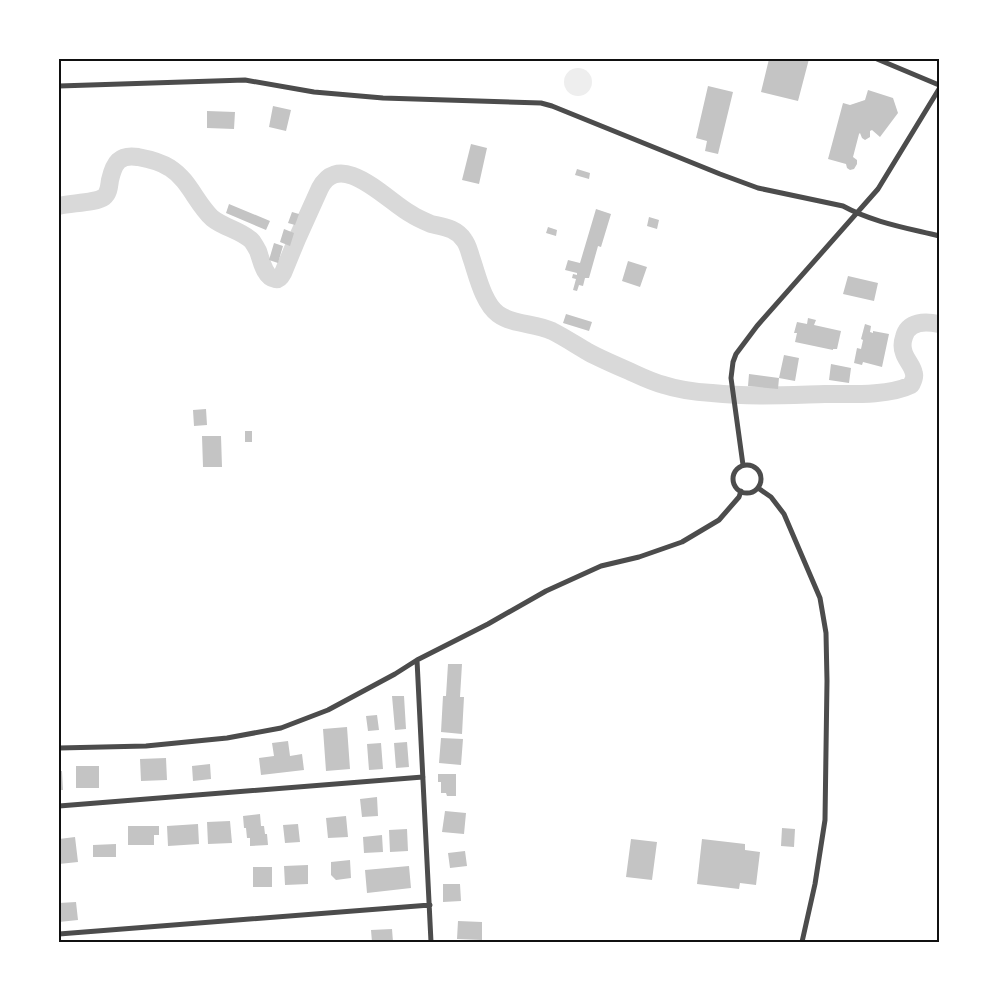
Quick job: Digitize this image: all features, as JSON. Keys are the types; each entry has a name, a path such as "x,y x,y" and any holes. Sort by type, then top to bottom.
{"street":[{"path":"876,59 939,85"},
{"path":"59,86 245,80 314,92 383,98 540,103 552,106 758,188 843,206 868,218 939,236"},
{"path":"743,465 731,372 736,354 747,338 878,189 939,89"},
{"path":"743,465 752,465 760,471 762,480 758,488 750,493 741,491 734,485 733,476 735,471 743,465"},
{"path":"758,488 771,497 784,514 820,598 826,633 825,820 815,884 802,942"},
{"path":"59,748 146,746 226,738 281,728 328,710 546,591 601,566 639,557 682,542 719,520 739,497 741,491"},
{"path":"417,660 431,942"},
{"path":"59,806 423,776"},
{"path":"59,934 430,905"}],"shaded area":[{"path":"578,68 588,72 592,82 588,92 578,96 568,92 564,82 568,72"}],"building":[{"path":"769,59 809,59 798,101 761,92"},
{"path":"708,86 733,92 718,154 705,151 707,141 696,138"},
{"path":"868,90 893,98 898,113 880,137 872,130 870,131 870,137 865,140 859,134 853,157 857,160 857,164 854,169 850,170 846,164 828,159 843,103 850,105 865,100"},
{"path":"273,106 291,110 286,131 269,127"},
{"path":"207,111 235,112 234,129 207,128"},
{"path":"471,144 487,148 479,184 462,180"},
{"path":"577,169 590,173 589,179 575,175"},
{"path":"229,204 270,221 266,230 226,213"},
{"path":"596,209 611,214 601,247 598,246 589,278 585,278 583,286 579,285 577,291 573,290 576,279 572,278 573,274 577,275 577,273 565,270 568,260 580,263"},
{"path":"292,212 299,214 295,225 288,223"},
{"path":"649,217 659,220 657,229 647,226"},
{"path":"548,227 557,230 556,236 546,233"},
{"path":"284,229 294,233 290,246 280,242"},
{"path":"274,243 283,246 278,263 269,260"},
{"path":"628,261 647,267 640,287 622,281"},
{"path":"848,276 878,283 874,301 843,294"},
{"path":"566,314 592,322 589,331 563,323"},
{"path":"808,318 816,320 814,325 841,331 837,349 833,350 795,342 797,333 794,333 797,322 807,324"},
{"path":"865,324 871,326 870,332 889,334 882,367 863,362 862,365 854,363 857,348 861,349 863,340 861,339"},
{"path":"784,355 799,358 795,381 779,378"},
{"path":"831,364 851,368 849,383 829,380"},
{"path":"749,374 779,378 778,389 748,386"},
{"path":"206,409 207,425 194,426 193,410"},
{"path":"245,431 252,431 252,442 245,442"},
{"path":"202,436 221,436 222,467 203,467"},
{"path":"448,664 462,664 460,697 464,697 462,734 441,732 443,696 446,696"},
{"path":"392,696 404,696 406,729 395,730"},
{"path":"377,715 379,730 368,731 366,716"},
{"path":"347,727 350,769 326,771 323,729"},
{"path":"441,738 463,739 461,765 439,763"},
{"path":"288,741 290,756 302,754 304,770 261,775 259,758 274,756 272,743"},
{"path":"407,742 409,767 396,768 394,743"},
{"path":"381,743 383,769 369,770 367,744"},
{"path":"166,758 167,780 141,781 140,759"},
{"path":"210,764 211,779 193,781 192,766"},
{"path":"76,766 99,766 99,788 76,788"},
{"path":"59,771 62,771 63,790 59,790"},
{"path":"438,774 456,774 456,796 447,796 446,793 441,793 441,782 438,782"},
{"path":"377,797 378,816 362,817 360,799"},
{"path":"445,811 466,813 464,834 442,832"},
{"path":"260,814 261,826 264,826 265,834 267,834 268,845 250,846 250,838 247,838 243,816"},
{"path":"346,816 348,837 328,838 326,818"},
{"path":"230,821 232,843 208,844 207,822"},
{"path":"198,824 199,844 168,846 167,826"},
{"path":"298,824 300,842 285,843 283,825"},
{"path":"128,826 159,826 159,835 154,835 154,845 128,845"},
{"path":"782,828 795,829 794,847 781,846"},
{"path":"407,829 408,851 390,852 389,830"},
{"path":"382,835 383,852 364,853 363,837"},
{"path":"75,837 78,862 59,864 59,839"},
{"path":"631,839 657,842 652,880 626,877"},
{"path":"702,839 745,844 745,850 760,852 756,885 740,883 739,889 697,884"},
{"path":"116,844 116,857 93,857 93,845"},
{"path":"465,851 467,866 450,868 448,853"},
{"path":"350,860 351,878 336,880 331,875 331,862"},
{"path":"308,865 308,884 285,885 284,866"},
{"path":"409,866 411,888 367,893 365,870"},
{"path":"253,867 272,867 272,887 253,887"},
{"path":"443,884 460,884 461,901 443,902"},
{"path":"76,902 78,920 59,922 59,903"},
{"path":"458,921 482,922 482,940 457,939"},
{"path":"392,929 393,942 372,942 371,930"}],"waterway":[{"path":"59,206 95,201 104,197 108,191 113,169 122,158 132,156 155,161 177,173 212,218 248,237 258,251 268,275 276,279 280,278 283,273 320,188 329,177 340,174 352,175 378,190 416,217 449,229 461,236 467,246 484,296 493,309 504,318 552,331 593,355 651,381 694,391 768,395 869,394 902,389 911,385 914,379 912,368 905,356 902,345 906,332 918,323 939,324"}]}
